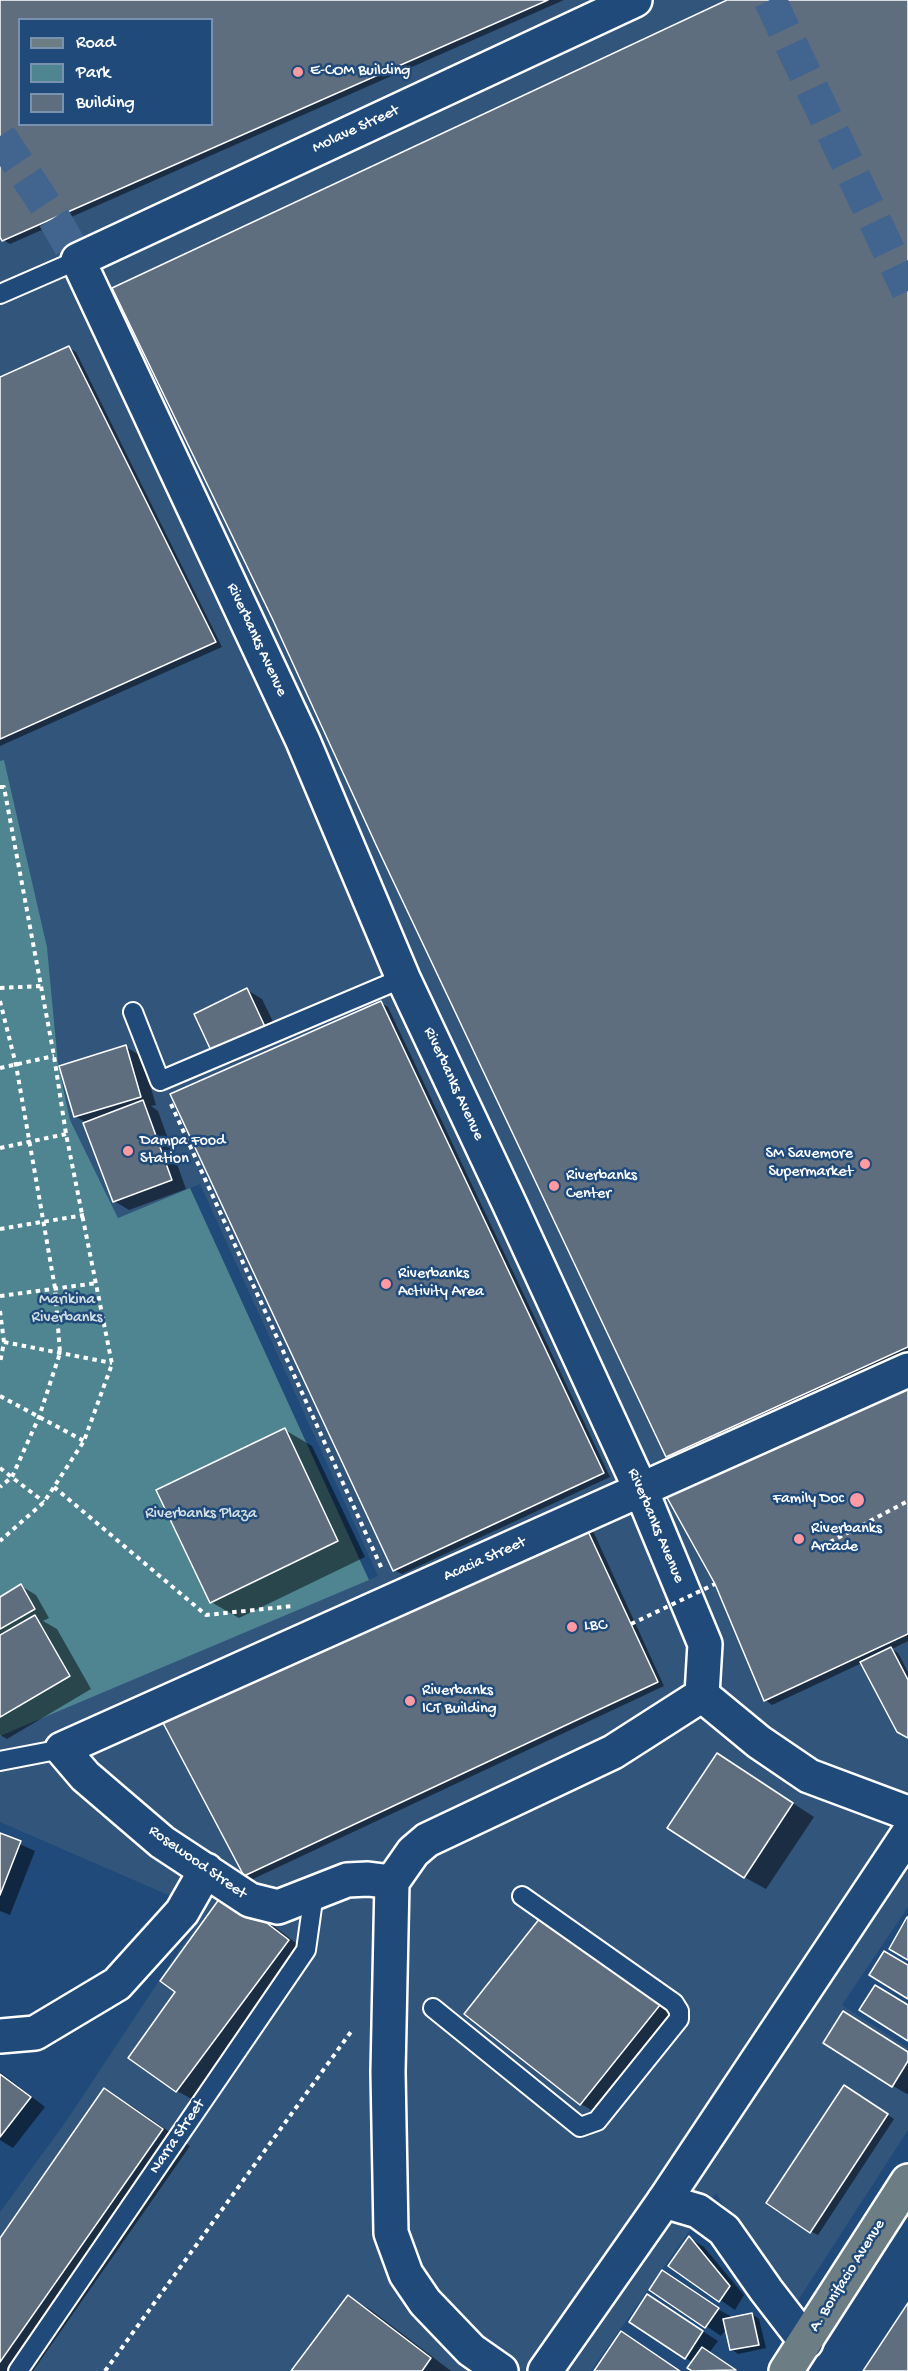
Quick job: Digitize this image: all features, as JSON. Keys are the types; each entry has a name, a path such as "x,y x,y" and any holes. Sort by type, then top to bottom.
{"main road":[{"name":"A. Bonifacio Avenue","path":"786,2371 908,2181"}],"street":[{"name":"Molave Street","path":"78,260 635,0"},
{"name":"Riverbanks Avenue","path":"78,260 303,741 403,978 640,1490 705,1644 702,1695"},
{"name":"Acacia Street","path":"63,1749 908,1370"},
{"path":"501,2371 471,2350 425,2302 406,2274 391,2234 388,2072 392,1882 413,1852 427,1840 612,1752 702,1695 759,1742 809,1776 908,1813"},
{"name":"Rosewood Street","path":"63,1749 85,1776 162,1842 250,1900 278,1907 347,1880 368,1879 392,1882"},
{"path":"545,2371 664,2201 908,1834"},
{"path":"0,2036 35,2033 117,1984 182,1912 206,1870"},
{"path":"664,2201 698,2211 724,2230 806,2342"}],"lane":[{"path":"0,294 78,260"},
{"path":"133,1012 160,1081 403,978"},
{"path":"0,1761 63,1749"},
{"name":"Narra Street","path":"18,2371 306,1950 314,1893"},
{"path":"433,2008 580,2127 597,2121 679,2019 680,2011 674,2003 522,1896"}],"path":[{"path":"0,787 4,787 54,1056 66,1134 112,1364 84,1441 44,1502 0,1541"},
{"path":"0,988 41,986"},
{"path":"0,1001 16,1065 44,1222 55,1288 60,1353 39,1417 12,1477 0,1487"},
{"path":"0,1068 54,1056"},
{"path":"160,1081 384,1574"},
{"path":"0,1148 66,1134"},
{"path":"0,1229 84,1215"},
{"path":"0,1296 97,1283"},
{"path":"0,1311 4,1342 0,1363"},
{"path":"4,1342 112,1364"},
{"path":"0,1396 84,1441"},
{"path":"0,1468 44,1502"},
{"path":"54,1487 206,1615 300,1605"},
{"path":"830,1542 908,1501"},
{"path":"631,1624 715,1584"},
{"path":"105,2371 356,2024"}],"shaded area":[{"name":"Riverbanks Center","path":"0,0 908,0 908,1907 842,2005 908,2048 908,2130 788,2316 716,2193 591,2371 0,2371 0,2212 67,2120 205,1911 0,1822 0,1736 378,1576 200,1184 118,1218 70,1120 58,1063 47,947 4,761 0,761"}],"green space":[{"path":"4,760 47,947 58,1063 70,1120 118,1218 190,1188 369,1580 0,1736 0,761"}],"building":[{"name":"E-COM Building","path":"0,0 548,0 2,241 0,237"},
{"name":"Riverbanks Center","path":"727,0 908,0 908,1347 666,1457 377,847 272,618 112,288"},
{"path":"69,346 216,642 0,739 0,377"},
{"path":"247,988 267,1031 214,1057 194,1014"},
{"name":"Riverbanks Activity Area","path":"381,1001 604,1473 393,1571 170,1094"},
{"path":"126,1045 141,1097 74,1117 59,1066"},
{"name":"Dampa Food Station","path":"143,1100 172,1180 113,1202 83,1123"},
{"name":"Riverbanks Arcade","path":"908,1383 908,1634 764,1701 715,1584 665,1494"},
{"path":"285,1428 338,1541 210,1603 156,1490"},
{"name":"Riverbanks ICT Building","path":"586,1527 658,1682 244,1876 161,1719"},
{"path":"21,1584 35,1609 0,1629 0,1597"},
{"path":"35,1615 70,1676 0,1717 0,1635"},
{"path":"891,1647 908,1680 908,1738 897,1732 860,1662"},
{"path":"717,1753 793,1803 744,1878 667,1828"},
{"path":"0,1833 21,1841 0,1895"},
{"path":"225,1891 289,1940 176,2092 128,2058 175,1992 160,1981"},
{"path":"544,1913 660,2005 580,2105 464,2014"},
{"path":"908,1917 908,1960 889,1949"},
{"path":"884,1951 908,1965 908,1999 869,1975"},
{"path":"875,1985 908,2005 908,2041 859,2010"},
{"path":"843,2011 908,2052 908,2061 892,2087 823,2043"},
{"path":"0,2074 31,2097 0,2137"},
{"path":"844,2085 888,2114 810,2233 766,2203"},
{"path":"104,2088 163,2129 0,2362 0,2238"},
{"path":"689,2236 730,2286 719,2302 668,2266"},
{"path":"662,2270 719,2308 705,2328 649,2290"},
{"path":"647,2294 703,2331 685,2359 629,2322"},
{"path":"348,2295 431,2358 422,2371 291,2371"},
{"path":"908,2303 908,2371 863,2371"},
{"path":"752,2313 759,2345 730,2350 723,2319"},
{"path":"621,2331 680,2371 594,2371"},
{"path":"702,2347 736,2370 692,2371 687,2368"}],"tunnel":[{"path":"770,0 908,291"},
{"path":"0,136 54,218 78,260"}],"place":[{"name":"E-COM Building","path":"298,72"},
{"name":"Dampa Food Station","path":"128,1151"},
{"name":"SM Savemore Supermarket","path":"865,1164"},
{"name":"Riverbanks Center","path":"554,1186"},
{"name":"Riverbanks Activity Area","path":"386,1284"},
{"name":"Family Doc","path":"857,1500"},
{"name":"Riverbanks Arcade","path":"799,1539"},
{"name":"LBC","path":"572,1627"},
{"name":"Riverbanks ICT Building","path":"410,1701"}],"park label":[{"name":"Marikina Riverbanks","path":"67,1310"},
{"name":"Riverbanks Plaza","path":"201,1515"}]}
